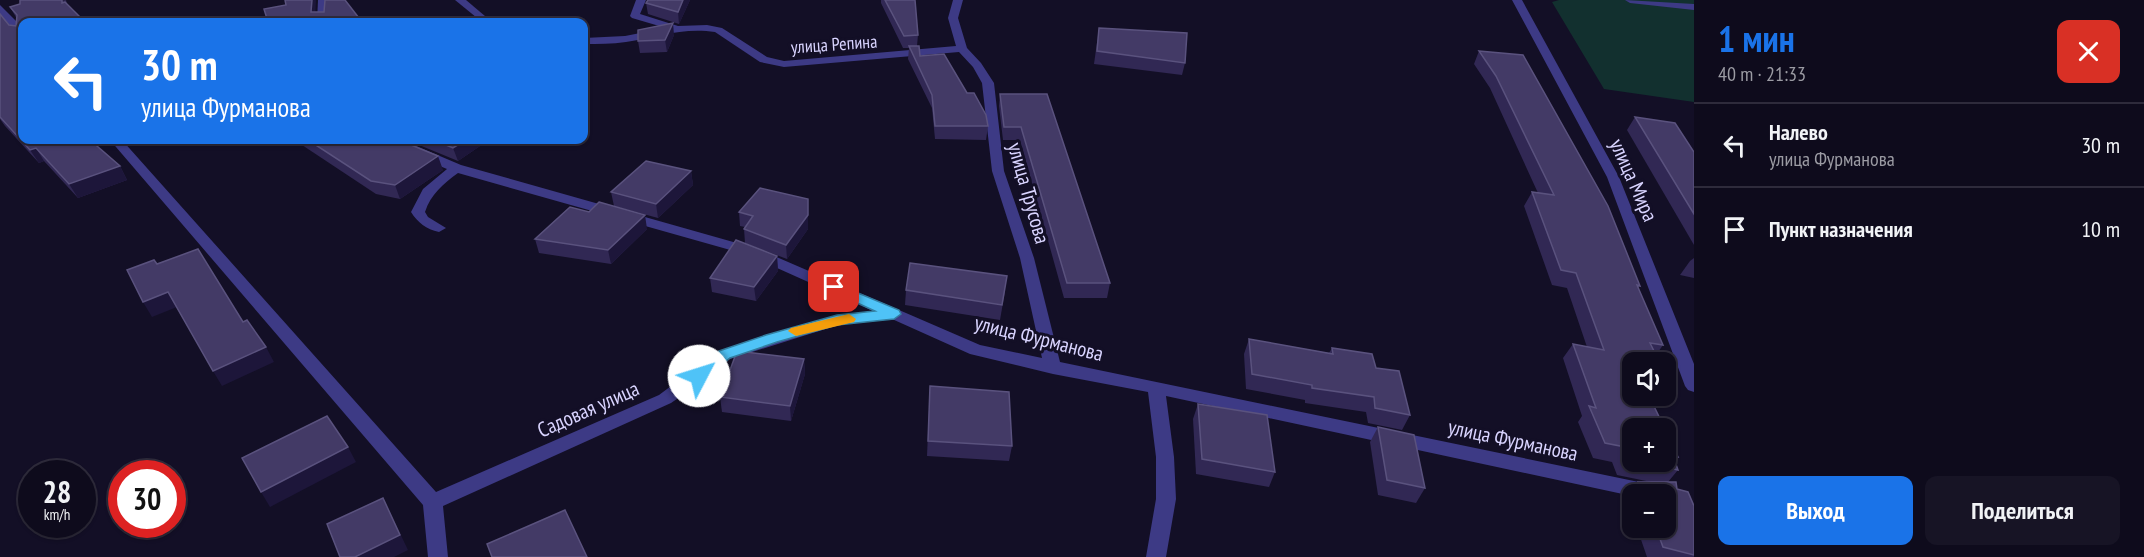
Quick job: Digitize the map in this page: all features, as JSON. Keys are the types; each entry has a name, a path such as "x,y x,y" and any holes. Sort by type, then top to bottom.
{"street":[{"path":"322,18 323,0"},
{"path":"460,0 482,18"},
{"name":"улица Репина","path":"640,0 635,16 680,28 718,30 764,60 784,64 963,49"},
{"name":"улица Трусова","path":"958,0 953,18 963,49 977,64 988,83 998,171 1027,258 1053,368"},
{"name":"улица Мира","path":"1517,0 1613,177 1694,386"},
{"path":"1630,0 1694,7"},
{"path":"0,8 18,28"},
{"name":"улица Репина","path":"588,41 622,39 680,28"},
{"path":"120,144 433,502 438,557"},
{"name":"улица Фурманова","path":"401,144 456,168 753,252 976,350 1156,390 1622,486"},
{"path":"439,228 423,220 418,212 422,199 429,190 456,168"},
{"name":"Садовая улица","path":"433,502 665,399 724,355 837,320 894,314"},
{"path":"1156,390 1165,457 1166,499 1156,557"},
{"name":"улица Фурманова","path":"1676,498 1684,500"}],"green space":[{"path":"1559,0 1694,0 1694,102 1604,89 1552,2"}],"building":[{"path":"20,0 62,0 62,3 65,2 81,18 18,18 18,137 0,117 0,14 9,25 16,26 17,15 10,7 20,4"},
{"path":"285,0 312,0 311,12 324,12 325,0 345,0 359,18 267,18 264,9 286,5"},
{"path":"648,0 683,0 678,12 646,3"},
{"path":"885,0 915,0 918,35 904,36"},
{"path":"673,23 665,40 638,41 638,30"},
{"path":"1099,28 1187,33 1185,63 1097,51"},
{"path":"909,46 919,46 920,56 944,54 967,93 974,93 986,115 988,126 935,126 932,95"},
{"path":"1479,51 1523,55 1608,206 1640,286 1637,285 1663,345 1650,343 1654,352 1622,352 1622,406 1654,406 1660,418 1622,418 1622,446 1605,443 1589,406 1596,408 1573,344 1604,350 1576,273 1561,270 1532,192 1554,195 1496,76"},
{"path":"1000,94 1047,94 1110,283 1067,283 1021,127 1004,127"},
{"path":"1635,117 1675,123 1694,152 1694,214"},
{"path":"25,144 95,144 120,166 69,184 36,148 30,150"},
{"path":"314,144 409,144 438,156 395,185 371,181"},
{"path":"444,144 460,144 453,148"},
{"path":"646,161 691,171 656,204 611,192"},
{"path":"760,188 808,199 808,215 786,245 744,229 753,216 739,212"},
{"path":"599,202 645,215 608,250 535,239 570,207 589,212"},
{"path":"736,240 777,256 754,287 710,278"},
{"path":"198,249 243,322 247,320 266,347 213,371 168,292 143,302 127,270 154,260 157,264"},
{"path":"910,263 1007,276 1002,305 906,290"},
{"path":"1249,339 1333,354 1332,348 1372,354 1376,368 1399,371 1410,415 1375,408 1374,397 1312,388 1312,385 1252,374"},
{"path":"737,351 804,359 790,406 720,397"},
{"path":"930,386 1009,392 1012,446 928,441"},
{"path":"1198,404 1267,415 1275,472 1202,459"},
{"path":"327,416 348,447 261,492 242,458"},
{"path":"1378,427 1414,435 1425,488 1387,480"},
{"path":"1638,482 1676,482 1677,489 1688,492 1694,506 1694,555 1663,547 1660,538 1676,538 1676,484 1639,484"},
{"path":"383,498 400,535 355,557 340,557 327,524"},
{"path":"565,510 587,557 492,557 487,544"}],"slow traffic":[{"path":"796,331 849,319"}],"route":[{"path":"699,376 724,355 772,338 837,320 894,314 834,287"}]}
